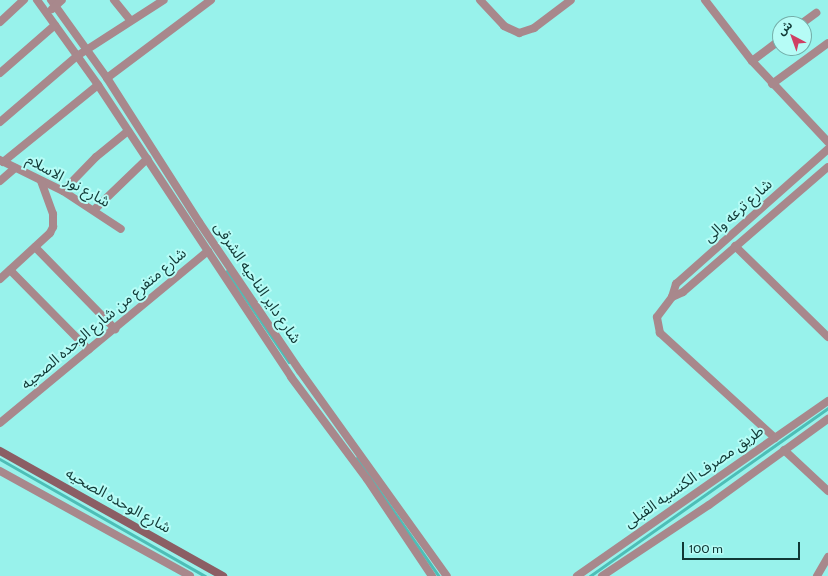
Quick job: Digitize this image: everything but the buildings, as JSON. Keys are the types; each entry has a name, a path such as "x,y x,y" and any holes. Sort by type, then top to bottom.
{"street":[{"path":"0,22 24,0"},
{"name":"شارع داير الناحيه الشرقى","path":"37,0 98,85 291,377 367,479 432,576"},
{"path":"46,13 53,3 62,0"},
{"path":"114,0 130,20"},
{"path":"107,78 211,0"},
{"path":"480,0 504,26 519,33 534,28 571,0"},
{"path":"705,0 752,61 828,142"},
{"path":"0,122 86,49 162,1"},
{"name":"شارع داير الناحيه الشرقى","path":"53,3 107,78 199,222 292,358 447,576"},
{"path":"812,16 816,13"},
{"path":"0,72 54,25"},
{"path":"772,84 828,43"},
{"path":"752,61 772,46"},
{"path":"2,161 98,85"},
{"path":"63,191 96,157 128,131"},
{"name":"شارع ترعه والى","path":"775,438 660,333 657,317 672,296 676,284 828,149"},
{"path":"94,210 147,159"},
{"name":"شارع نور الاسلام","path":"2,161 63,191 121,229"},
{"name":"شارع ترعه والى","path":"672,296 683,292 828,167"},
{"path":"0,181 15,168"},
{"path":"0,279 50,233 54,221 41,181"},
{"path":"735,246 828,337"},
{"path":"35,247 115,329"},
{"name":"شارع متفرع من شارع الوحده الصحيه","path":"0,423 208,251"},
{"path":"10,270 89,350"},
{"name":"طريق مصرف الكنسيه القبلى","path":"576,576 828,401"},
{"name":"طريق مصرف الكنسيه القبلى","path":"602,576 828,420"},
{"path":"784,450 828,491"},
{"name":"شارع الوحده الصحيه","path":"0,451 223,576"},
{"name":"شارع الوحده الصحيه","path":"0,471 190,576"},
{"path":"817,576 828,557"}],"waterway":[{"path":"227,271 289,362"},
{"path":"590,576 828,408"},
{"path":"357,458 439,576"},
{"path":"0,459 205,576"}]}
